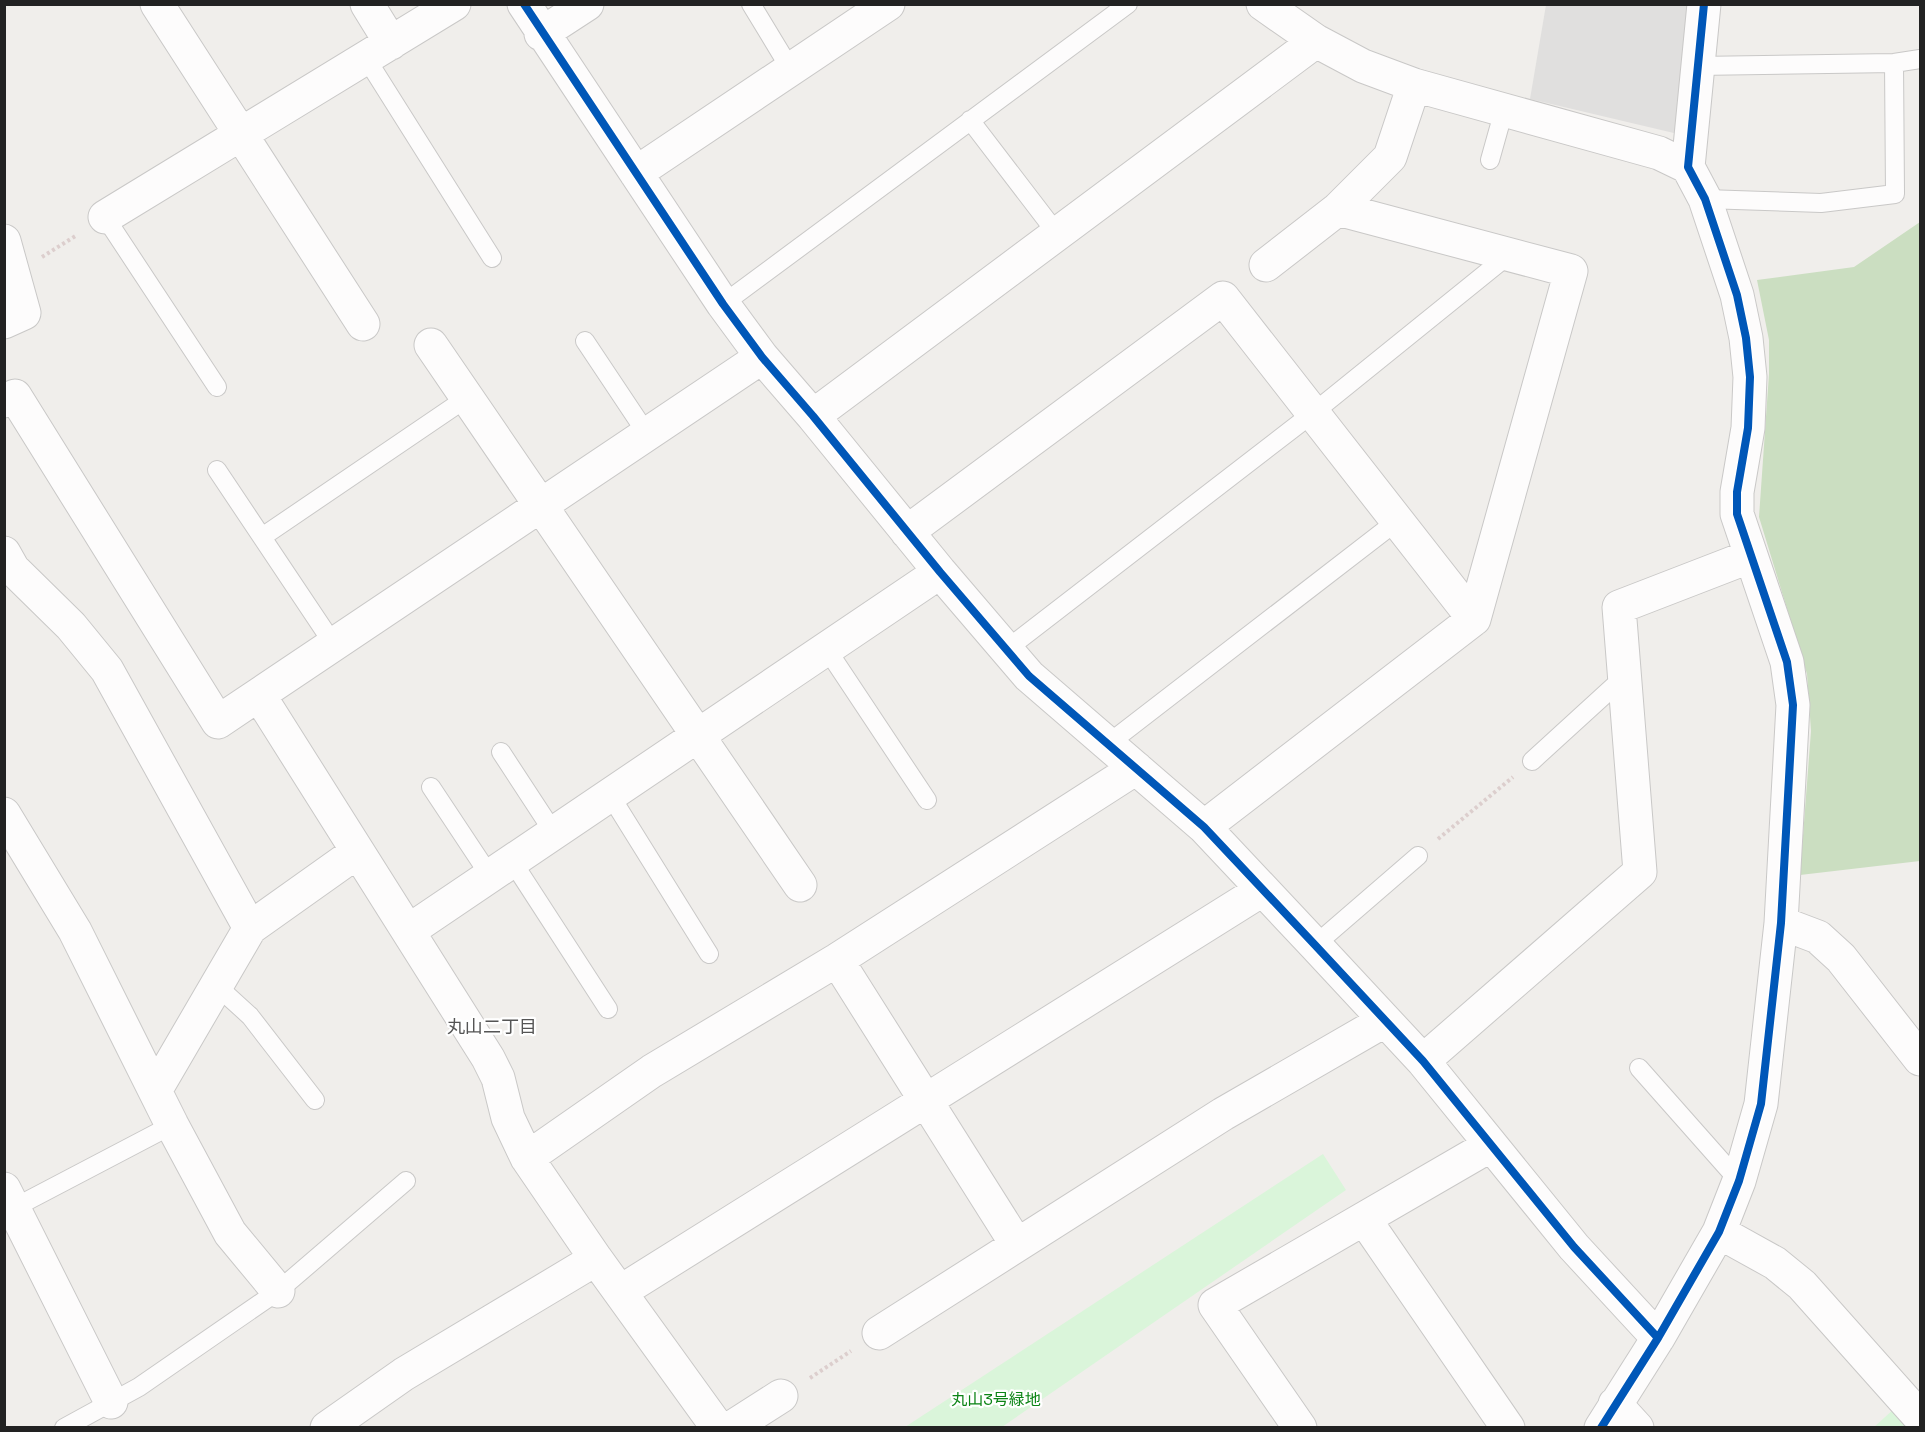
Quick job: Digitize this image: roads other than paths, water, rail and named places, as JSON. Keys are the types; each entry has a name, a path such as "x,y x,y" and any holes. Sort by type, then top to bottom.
{"street":[{"path":"157,4 239,136 363,324"},
{"path":"367,4 379,51"},
{"path":"105,217 454,4"},
{"path":"524,4 723,304 762,357 813,416 939,572 1029,676 1204,827 1315,945 1423,1061 1574,1247 1658,1338"},
{"path":"542,34 587,4"},
{"path":"636,174 888,4"},
{"path":"1263,4 1316,41 1364,66 1414,85 1659,153 1688,167"},
{"path":"1637,1428 1608,1416 1658,1338 1719,1232 1739,1181 1761,1104 1781,923 1792,705 1787,662 1737,514 1737,492 1748,428 1750,377 1746,338 1737,295 1705,199 1688,167 1704,4"},
{"path":"813,416 1316,41"},
{"path":"1266,265 1338,209 1390,157 1414,85"},
{"path":"1204,827 1474,619 1571,271 1338,209"},
{"path":"4,241 24,313 4,322"},
{"path":"907,532 1223,298 1474,619"},
{"path":"431,345 699,734 800,885"},
{"path":"4,401 15,396 218,722 762,357"},
{"path":"4,553 13,569 71,626 107,670 250,928"},
{"path":"1423,1061 1640,872 1618,607 1751,556"},
{"path":"410,930 939,572"},
{"path":"259,695 489,1058 498,1078 508,1118 527,1158 596,1259 718,1428"},
{"path":"527,1158 652,1071 837,960 1136,768"},
{"path":"4,814 75,931 172,1125 230,1233 278,1291"},
{"path":"155,1091 250,928 357,852"},
{"path":"620,1292 927,1102 1262,890"},
{"path":"1781,923 1818,937 1840,958 1920,1059"},
{"path":"837,960 1017,1245"},
{"path":"879,1334 1223,1114 1384,1021"},
{"path":"1300,1428 1215,1305 1491,1145"},
{"path":"8,1204 111,1402"},
{"path":"1365,1220 1508,1428"},
{"path":"1719,1232 1775,1263 1802,1285 1917,1414 1920,1410"},
{"path":"327,1428 404,1374 596,1259"},
{"path":"730,1428 781,1396"}],"lane":[{"path":"751,4 791,70"},
{"path":"723,304 1128,4"},
{"path":"379,51 492,258"},
{"path":"1697,66 1894,63 1920,59"},
{"path":"1705,199 1821,203 1895,194 1894,63"},
{"path":"1490,160 1504,110"},
{"path":"970,120 1058,235"},
{"path":"105,217 217,387"},
{"path":"1007,650 1313,413 1511,254"},
{"path":"585,341 647,434"},
{"path":"262,537 468,397"},
{"path":"218,470 334,645"},
{"path":"1108,744 1397,521"},
{"path":"826,648 927,800"},
{"path":"1532,761 1624,677"},
{"path":"501,752 554,833"},
{"path":"431,787 501,869 608,1009"},
{"path":"610,795 709,954"},
{"path":"1315,945 1418,856"},
{"path":"217,986 250,1016 315,1100"},
{"path":"1639,1068 1739,1181"},
{"path":"8,1204 172,1125"},
{"path":"64,1428 139,1387 278,1291 406,1181"}],"district":[{"name":"丸山二丁目","path":"492,1026"}],"park label":[{"name":"丸山3号緑地","path":"996,1399"}]}
